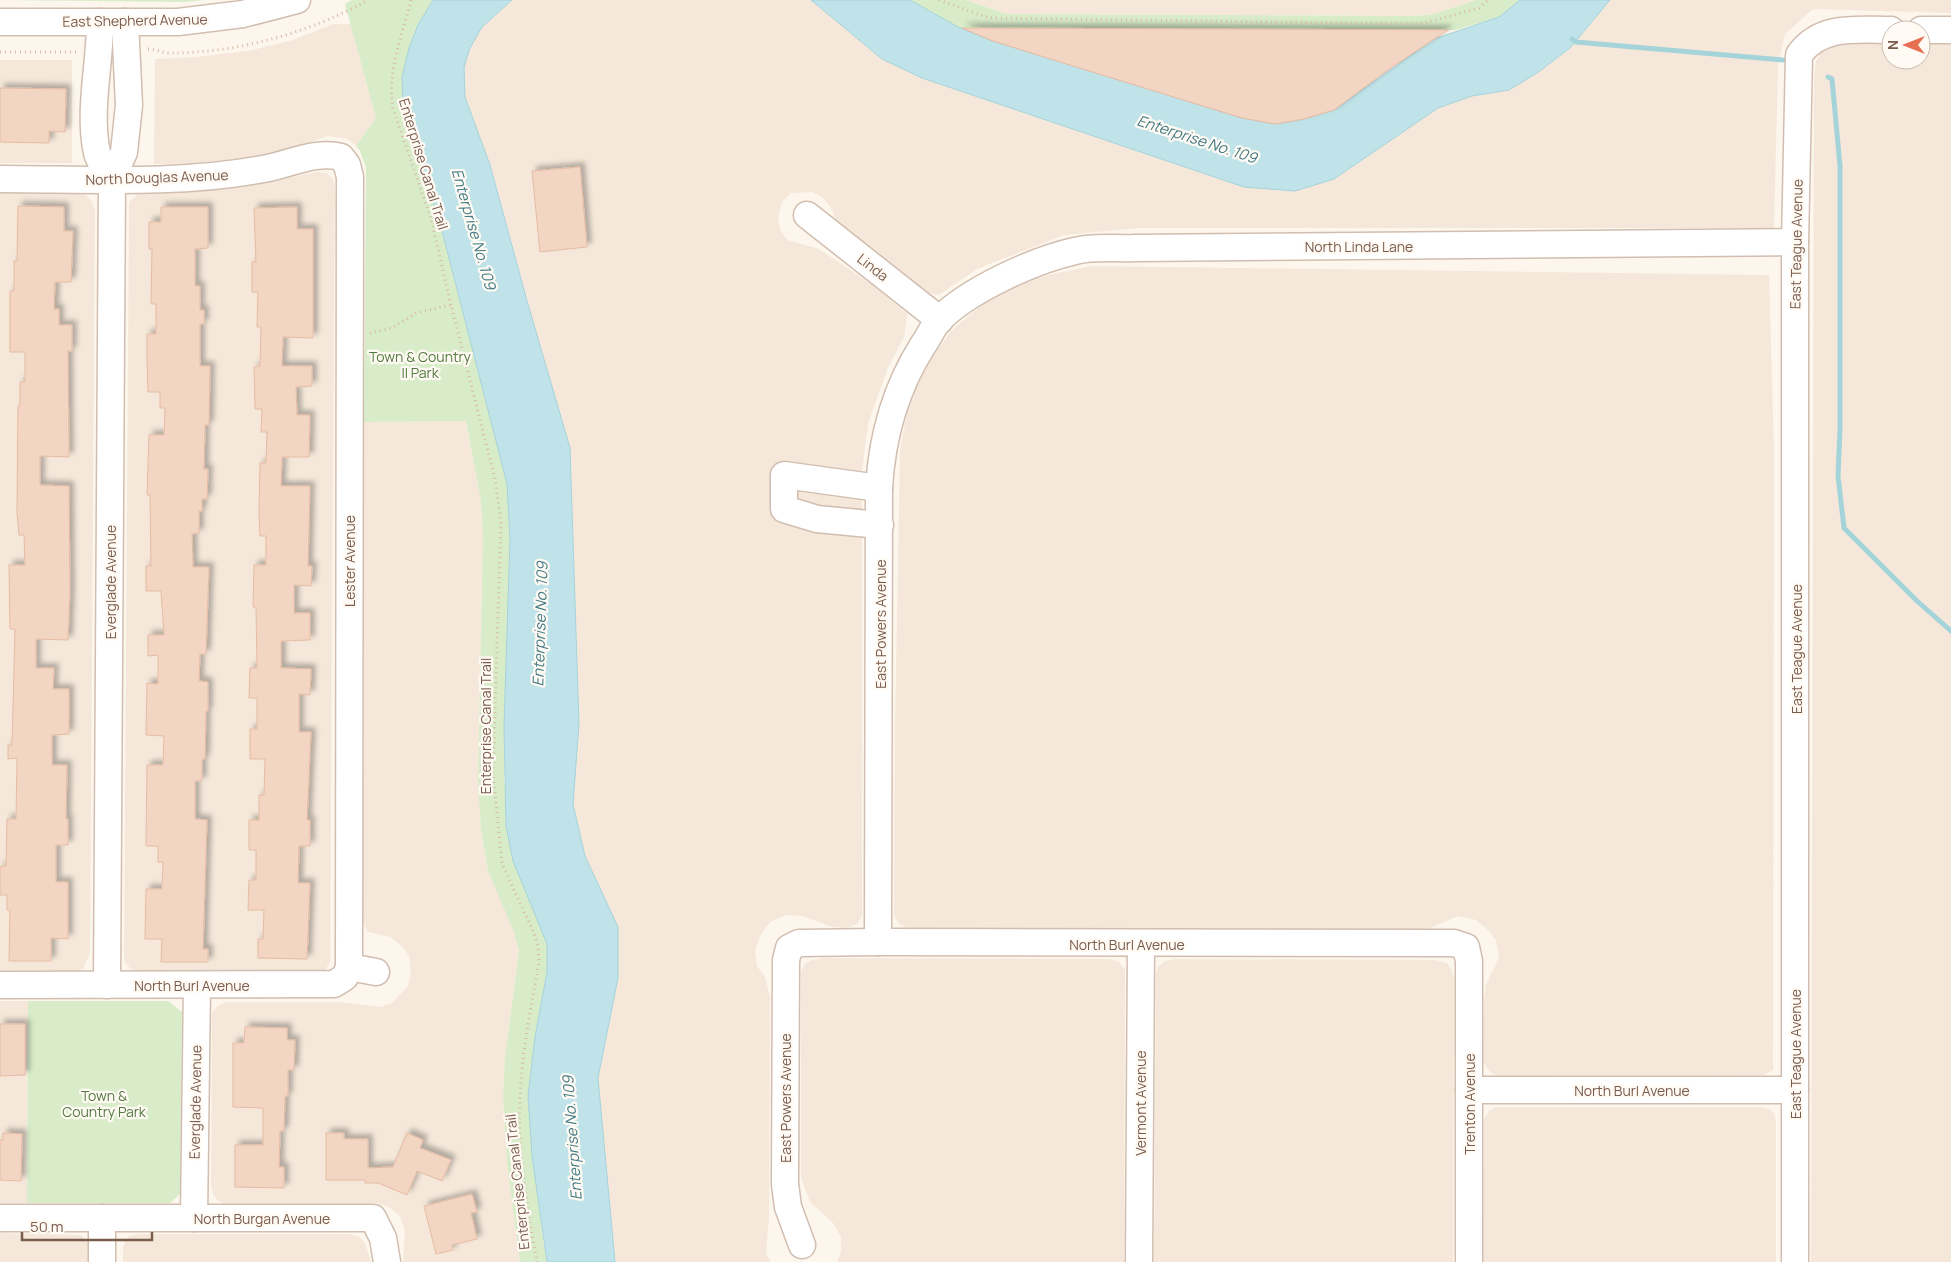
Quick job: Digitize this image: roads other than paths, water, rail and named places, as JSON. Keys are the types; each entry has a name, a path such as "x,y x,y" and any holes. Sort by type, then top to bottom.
{"street":[{"name":"East Shepherd Avenue","path":"0,22 125,22 210,19 243,14 297,0"},
{"path":"100,22 100,52 94,108 97,154 112,180"},
{"name":"Everglade Avenue","path":"107,986 112,180 124,152 128,115 125,22"},
{"name":"East Teague Avenue","path":"1794,1262 1796,242 1799,56 1811,41 1836,30 1881,30"},
{"path":"1931,30 1951,30"},
{"name":"North Douglas Avenue","path":"0,179 112,180 206,177 263,170 324,155 341,157"},
{"name":"Lester Avenue","path":"341,157 347,165 350,177 350,967"},
{"name":"Linda","path":"807,215 940,320"},
{"name":"North Linda Lane","path":"940,320 983,288 1040,262 1076,250 1796,242"},
{"name":"East Powers Avenue","path":"878,942 879,488 881,454 889,419 902,382 940,320"},
{"path":"879,488 784,475 784,509 816,519 880,525"},
{"name":"North Burl Avenue","path":"789,948 799,943 878,942 1141,944 1454,943 1466,947"},
{"name":"Vermont Avenue","path":"1139,1262 1141,944"},
{"name":"Trenton Avenue","path":"1466,947 1469,960 1469,1262"},
{"name":"East Powers Avenue","path":"789,948 786,960 785,1184 788,1207 802,1245"},
{"path":"350,967 376,972"},
{"name":"North Burl Avenue","path":"0,985 197,986 334,984 344,977 350,967"},
{"name":"Everglade Avenue","path":"194,1218 197,986"},
{"name":"North Burl Avenue","path":"1469,1090 1795,1090"},
{"name":"North Burgan Avenue","path":"0,1218 374,1218 383,1238 387,1262"},
{"path":"102,1218 102,1262"}],"water":[{"name":"Enterprise No. 109","path":"433,0 512,0 482,27 470,48 464,67 465,97 490,165 570,448 579,724 573,804 585,856 618,927 618,978 598,1078 615,1262 547,1262 532,1156 528,1096 535,1037 547,972 547,944 513,861 506,826 504,726 510,539 507,484 440,223 412,139 403,101 402,77 409,48 418,25"},
{"name":"Enterprise No. 109","path":"811,0 910,0 960,28 993,41 1242,118 1275,124 1304,119 1334,110 1434,39 1499,17 1520,0 1610,0 1570,48 1537,73 1509,90 1472,96 1438,108 1334,179 1295,191 1244,187 922,78 882,59"}],"waterway":[{"path":"1572,39 1576,42 1783,60"},
{"path":"1828,77 1832,79 1840,166 1840,430 1838,476 1844,528 1917,601 1951,631"}],"park label":[{"name":"Town & Country II Park","path":"420,364"},
{"name":"Town & Country Park","path":"104,1104"}]}
